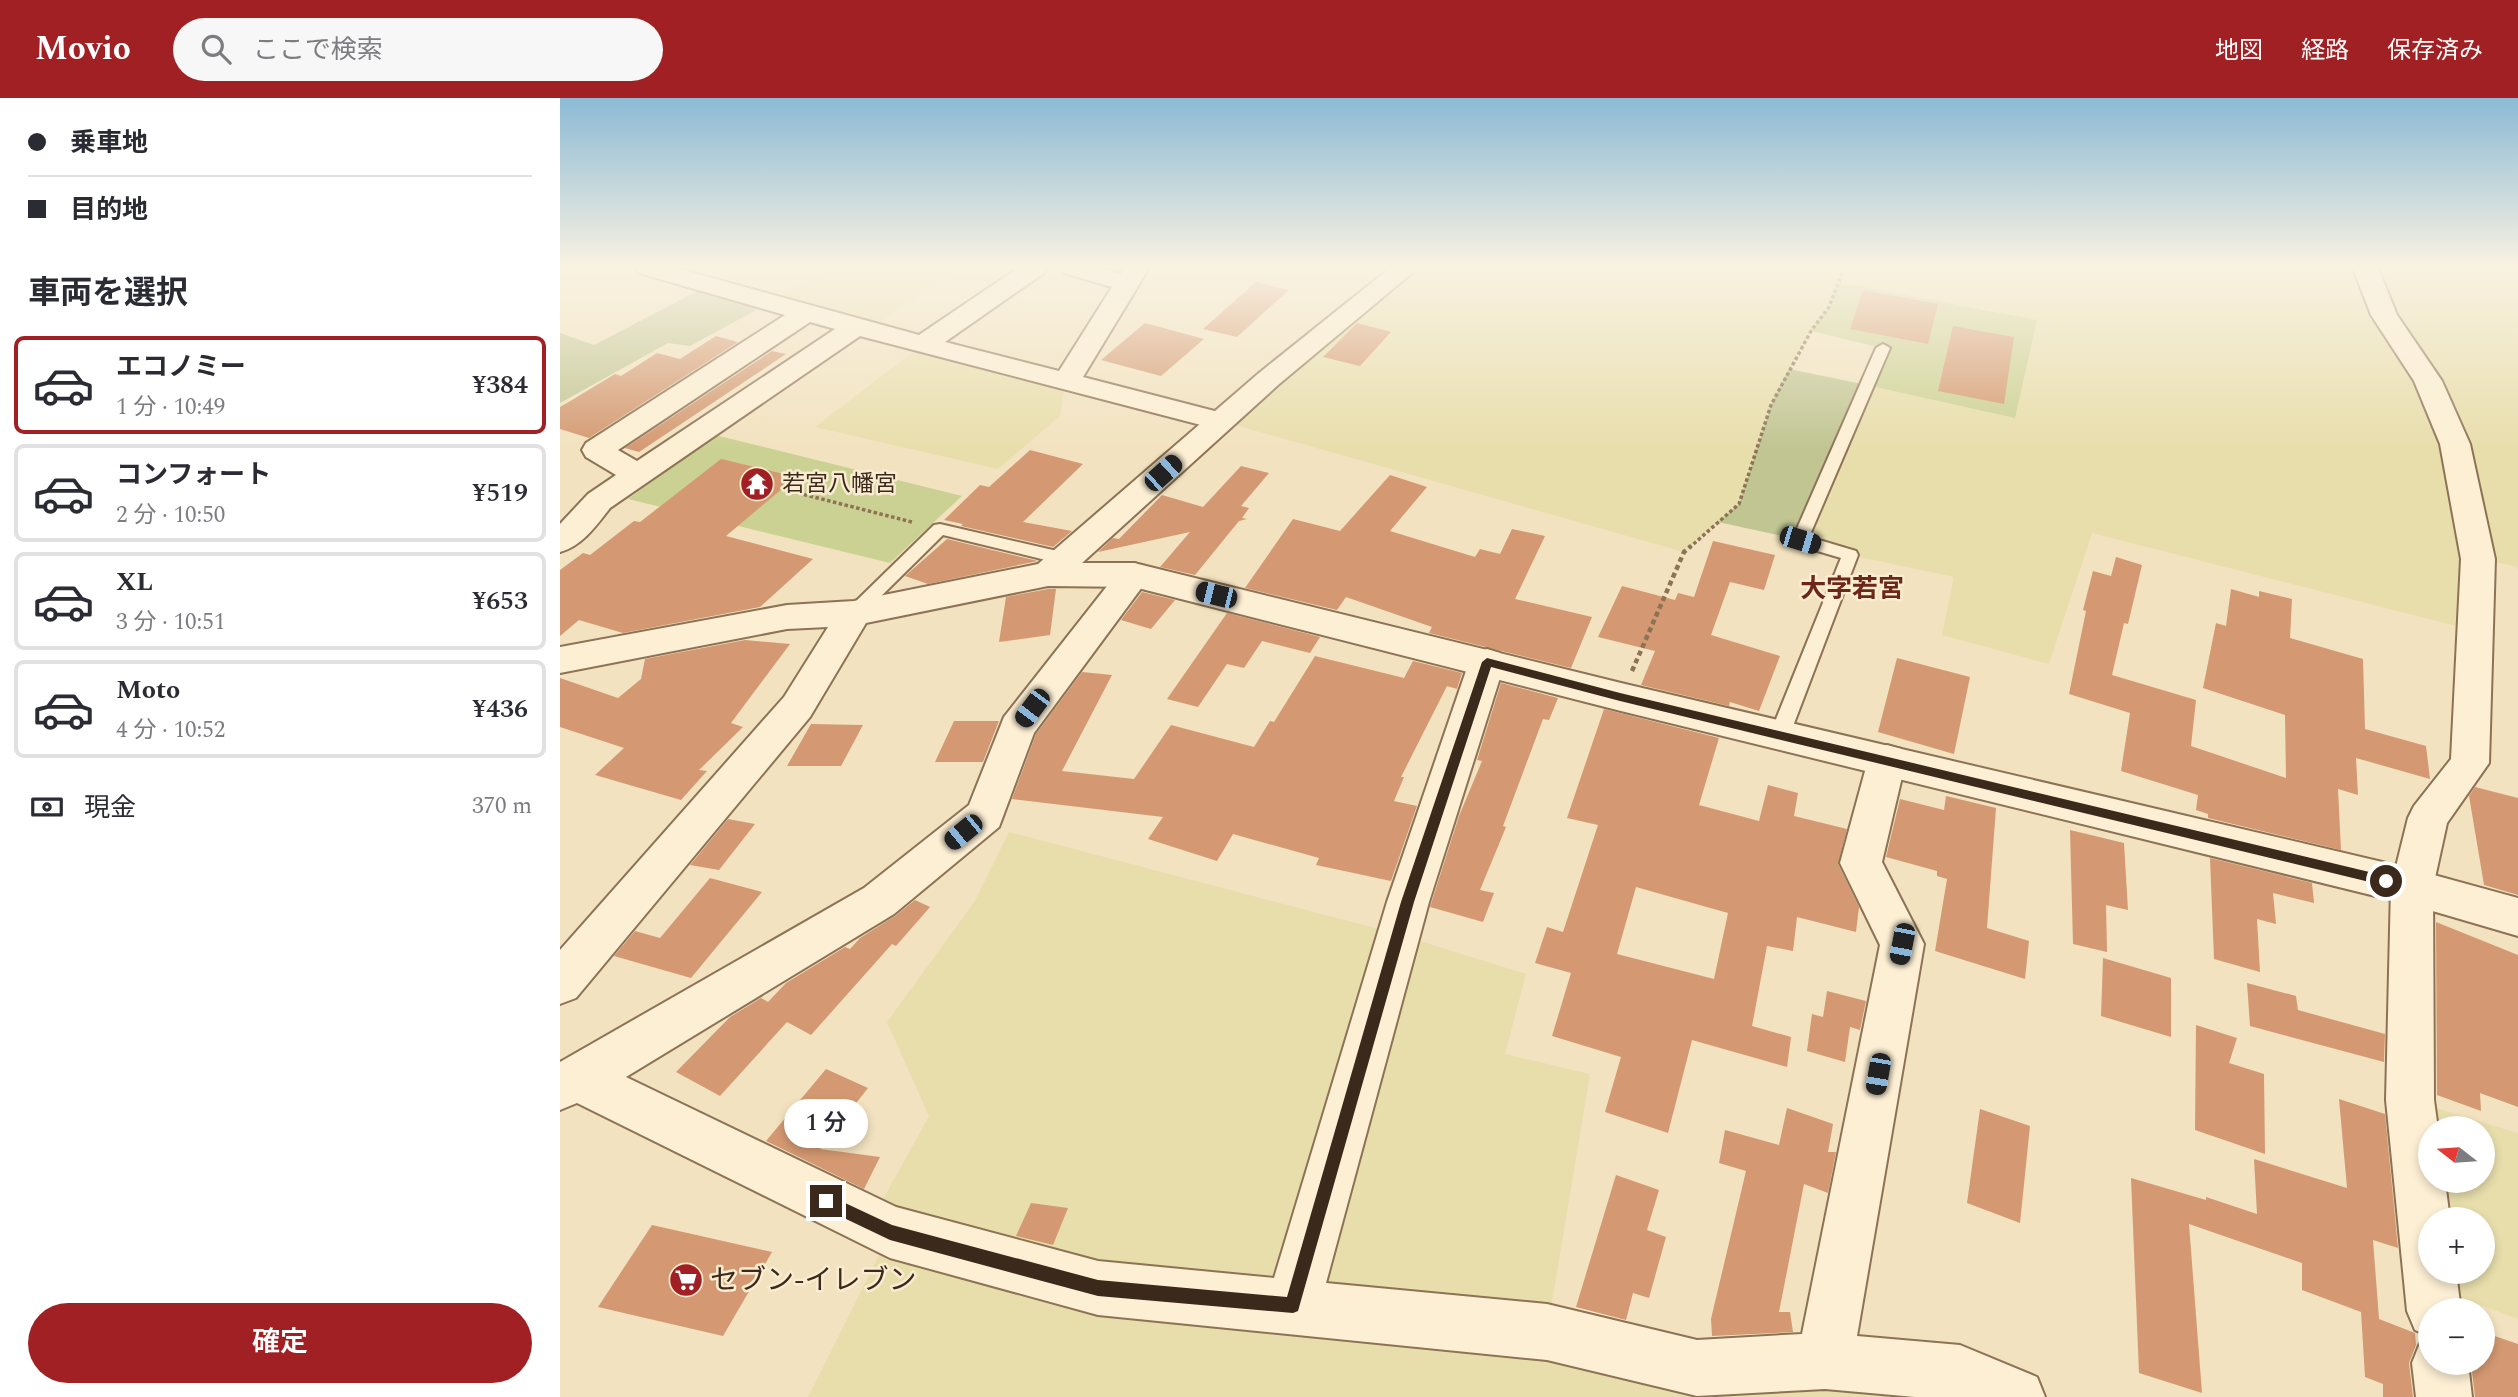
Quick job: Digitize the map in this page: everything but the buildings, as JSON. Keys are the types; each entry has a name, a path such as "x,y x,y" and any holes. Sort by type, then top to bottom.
{"street":[{"path":"638,474 597,450 782,329"},
{"path":"560,541 582,522 599,500 854,329"},
{"path":"862,329 1220,421"},
{"path":"922,345 946,329"},
{"path":"1065,383 1099,329"},
{"path":"1057,567 1220,421 1330,329"},
{"path":"2393,329 2428,381 2455,443 2478,559 2470,763 2428,818 2412,887 2410,1100 2433,1298"},
{"path":"560,660 787,617 854,613 1057,567 1135,575 1620,697 2412,887 2518,917"},
{"path":"570,1082 879,901 985,815 1017,727 1135,575"},
{"path":"560,983 797,707 854,613"},
{"path":"1293,1305 1408,902 1487,662"},
{"path":"1825,1361 1902,944 1861,863 1887,760"},
{"path":"570,1082 890,1232 1098,1288 1547,1332 1697,1368 1825,1361 1959,1373 2017,1397"},
{"path":"2441,1375 2444,1397"}],"lane":[{"path":"1780,734 1850,555 1800,540 1883,348"},
{"path":"854,613 940,529 1057,567"}],"path":[{"path":"1620,697 1684,552 1739,504 1771,405 1813,329"},
{"path":"798,493 940,529"}],"shaded area":[{"path":"1333,329 1813,329 1771,405 1739,504 1684,552 1221,421"},
{"path":"2014,329 2518,329 2518,569 2515,566 2478,559 2476,631 2092,533 2049,664 1942,635 1954,577 1850,555 1800,540 1867,385"},
{"path":"922,345 1065,383 1060,416 998,469 815,427"},
{"path":"1009,832 1398,934 1526,974 1505,1054 1590,1074 1547,1332 2017,1397 808,1397 890,1233 870,1223 929,1116 887,1022 975,901"},
{"path":"2410,1100 2462,1116 2418,1116 2418,1168"},
{"path":"2496,1126 2518,1133 2518,1319 2495,1310 2495,1298 2462,1298 2432,1287 2432,1284 2495,1284 2495,1207 2423,1207 2421,1194 2496,1194"}],"green space":[{"path":"625,329 722,329 690,346 668,343 560,403 560,333 594,345"},
{"path":"1813,329 2035,329 2015,418 1867,385 1882,348 1811,331"},
{"path":"1789,369 1867,385 1800,540 1718,522 1739,504 1771,405"},
{"path":"715,435 962,496 890,563 628,499"}],"place":[{"name":"若宮八幡宮","path":"757,484"},
{"name":"セブン-イレブン","path":"686,1280"}],"district":[{"name":"大字若宮","path":"1852,589"}],"route":[{"path":"826,1201 890,1232 1098,1288 1293,1305 1408,902 1487,662 1620,697 2386,881"}]}
